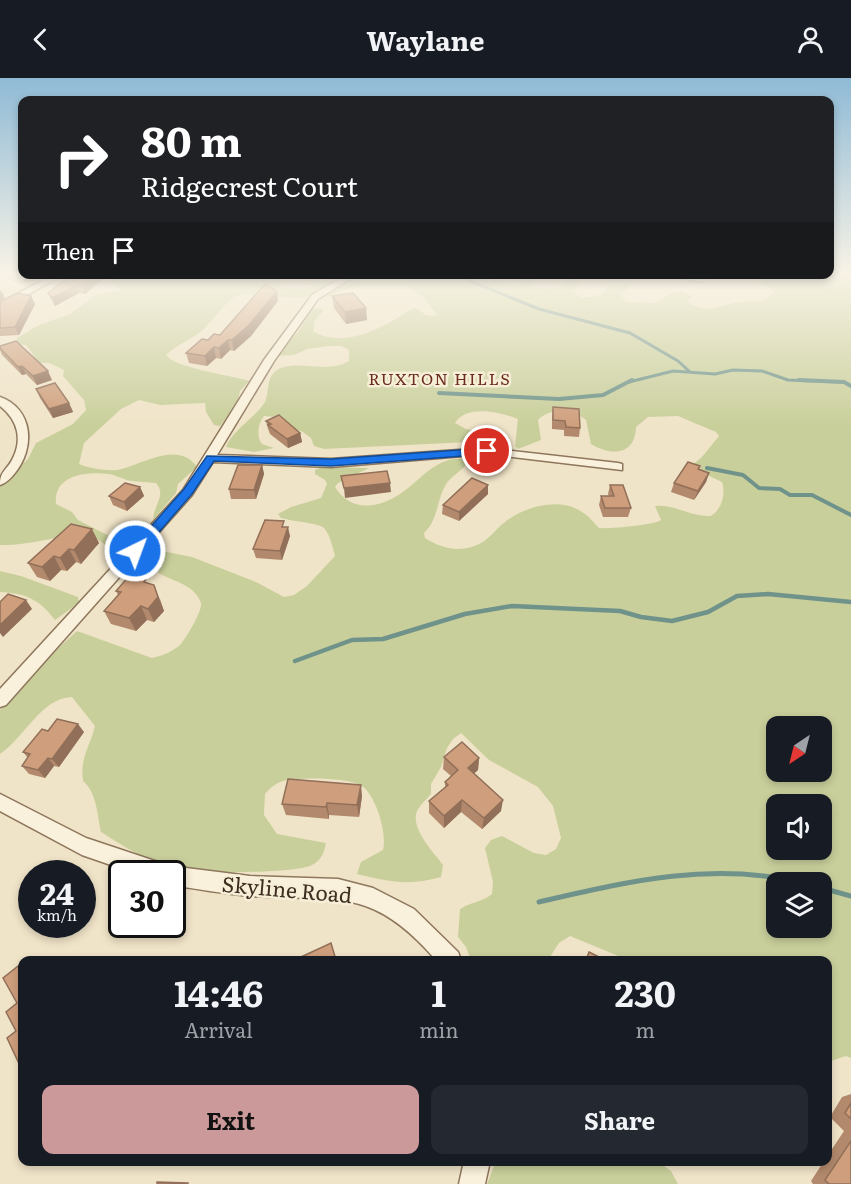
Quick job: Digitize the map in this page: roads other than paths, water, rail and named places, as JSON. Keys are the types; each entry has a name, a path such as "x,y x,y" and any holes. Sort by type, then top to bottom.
{"street":[{"path":"0,700 188,492 269,360 296,324"},
{"path":"0,400 17,416 23,434 22,450 14,470 0,481"},
{"path":"210,458 339,462 487,451 618,467"},
{"path":"0,802 82,846 124,860"},
{"name":"Skyline Road","path":"186,877 248,886 307,886 364,894 390,905 413,921 446,956"},
{"path":"472,1184 476,1166"}],"waterway":[{"path":"594,324 630,333 678,361 689,371"},
{"path":"629,382 673,371 715,374 733,370 762,371 788,380 841,382"},
{"path":"439,393 559,399 603,395 632,380"},
{"path":"799,380 844,382 851,386"},
{"path":"707,468 743,475 759,488 780,489 790,495 812,495 851,515"},
{"path":"295,661 352,640 383,639 465,614 512,606 620,611 641,617 672,621 708,612 737,596 768,594 851,602"},
{"path":"539,902 605,887 669,877 701,874 766,876"},
{"path":"832,891 851,896"}],"district":[{"name":"RUXTON HILLS","path":"440,378"}]}
